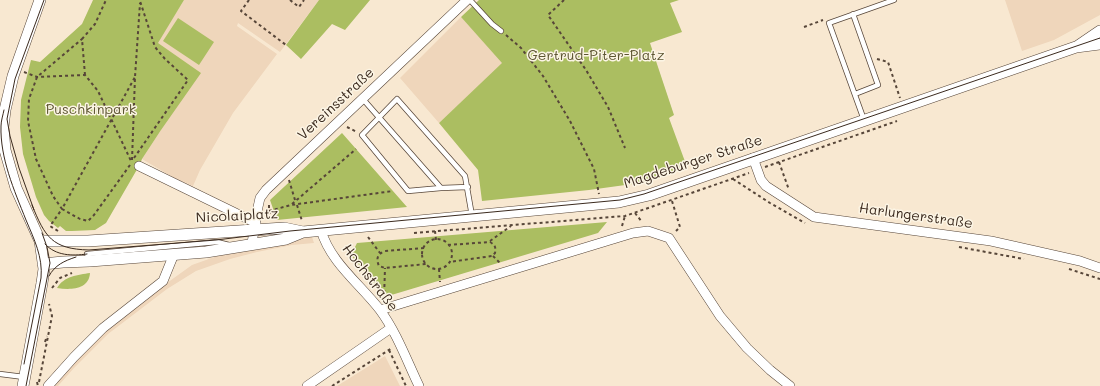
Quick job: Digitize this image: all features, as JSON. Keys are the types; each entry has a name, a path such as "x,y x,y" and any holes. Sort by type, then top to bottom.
{"street":[{"path":"23,382 44,274 40,242 16,188 6,150 3,128 5,110 13,76 40,0"},
{"name":"Vereinsstraße","path":"252,244 260,198 266,190 466,0"},
{"name":"Magdeburger Straße","path":"1076,47 1100,31"},
{"name":"Magdeburger Straße","path":"304,232 625,201 1076,47 1100,44"},
{"name":"Harlungerstraße","path":"753,158 761,180 766,186 814,217 992,241 1080,261 1100,268"},
{"name":"Nicolaiplatz","path":"134,166 255,227"},
{"name":"Nicolaiplatz","path":"40,242 53,240 63,242 88,241 255,227 284,228 304,232"},
{"name":"Hochstraße","path":"321,230 324,240 336,259 382,310 419,386"},
{"path":"382,310 633,233 648,231 669,238 720,316 770,370 790,386"},
{"name":"Nicolaiplatz","path":"43,264 206,252 235,246 286,239 304,232"},
{"path":"48,386 103,328 164,281 174,254"},
{"path":"307,386 391,328"}],"lane":[{"path":"470,0 492,24 500,30"},
{"path":"864,120 829,23 894,0"},
{"path":"853,14 878,85 855,94"},
{"path":"362,98 441,188"},
{"path":"468,186 408,190 362,135 397,100 465,176 468,186 472,216"},
{"path":"87,254 217,242 235,246"},
{"path":"0,374 23,382"}],"path":[{"path":"106,0 95,24 82,39 37,77 29,99 28,121 36,159 52,196 62,209 80,219 88,221 134,166 188,80 165,59 155,47 140,0"},
{"path":"134,166 132,129 140,0"},
{"path":"249,0 241,11 286,45"},
{"path":"290,0 299,7 304,0"},
{"path":"564,0 548,15 586,70 608,107 625,148"},
{"path":"804,27 828,18"},
{"path":"500,30 521,48 543,76 570,121 594,169 599,194 594,194"},
{"path":"82,39 85,75 98,91 134,166"},
{"path":"868,57 888,62 900,98"},
{"path":"25,72 37,77 85,75"},
{"path":"50,226 62,209 135,77"},
{"path":"337,122 362,135"},
{"path":"291,205 356,149"},
{"path":"779,162 793,203"},
{"path":"286,170 304,232"},
{"path":"284,185 289,180"},
{"path":"269,211 291,205 393,191"},
{"path":"269,200 269,211 277,221"},
{"path":"669,238 680,227 672,200"},
{"path":"448,245 490,242 512,226"},
{"path":"435,231 436,240"},
{"path":"368,237 380,253"},
{"path":"450,262 452,253 448,245 444,242 436,240 427,244 424,248 422,256 426,264 429,267 439,269 443,268 450,262 492,256 495,253 496,248 494,244 490,242"},
{"path":"424,248 385,251 377,256 377,261 379,266 385,268 426,264"},
{"path":"382,310 385,268"},
{"path":"439,269 441,292"},
{"path":"52,288 60,278 70,273 77,272"},
{"path":"38,386 52,316 49,304"},
{"path":"44,342 49,331"},
{"path":"332,386 399,343"},
{"path":"389,350 406,386"},
{"path":"37,382 38,386"}],"shaded area":[{"path":"184,0 319,0 280,52 238,23 237,26 277,54 233,113 200,170 193,186 176,179 142,159 161,130 157,43"},
{"path":"1005,0 1100,0 1100,15 1054,40 1022,51"},
{"path":"461,17 503,63 439,123 400,78"},
{"path":"312,237 314,243 292,245 257,252 230,259 196,271 167,289 108,334 58,386 51,386 80,353 121,316 192,265 220,255 275,243"},
{"path":"385,356 400,386 337,386"}],"green space":[{"name":"Puschkinpark","path":"93,0 184,0 158,43 201,73 142,159 106,223 95,230 66,231 60,226 58,228 49,221 44,215 36,197 23,154 20,127 21,100 31,60 40,62 82,24"},
{"path":"319,0 370,0 345,30 332,24 301,59 286,45"},
{"name":"Gertrud-Piter-Platz","path":"479,0 679,0 670,3 682,32 650,43 674,115 669,118 687,167 647,182 589,190 482,201 478,170 439,123 502,63 461,17"},
{"path":"178,18 214,42 199,65 163,41"},
{"path":"342,133 407,207 277,220 270,200"},
{"path":"607,222 598,233 388,296 382,293 351,255 357,243"},
{"path":"90,273 89,279 83,286 73,289 57,288 67,279 76,275"}],"tram line":[{"path":"34,210 19,168 7,119 15,79 44,0"},
{"path":"32,205 46,233 58,244 76,249 89,250 216,240 290,231 620,200 644,194 1100,38"},
{"path":"4,110 1,124 1,138 5,162 21,209 35,241 41,263 41,278 24,364"},
{"path":"26,386 50,263 47,247 42,233"},
{"path":"45,244 49,248 59,253 76,255 87,254"},
{"path":"49,276 60,264 76,257"}]}
